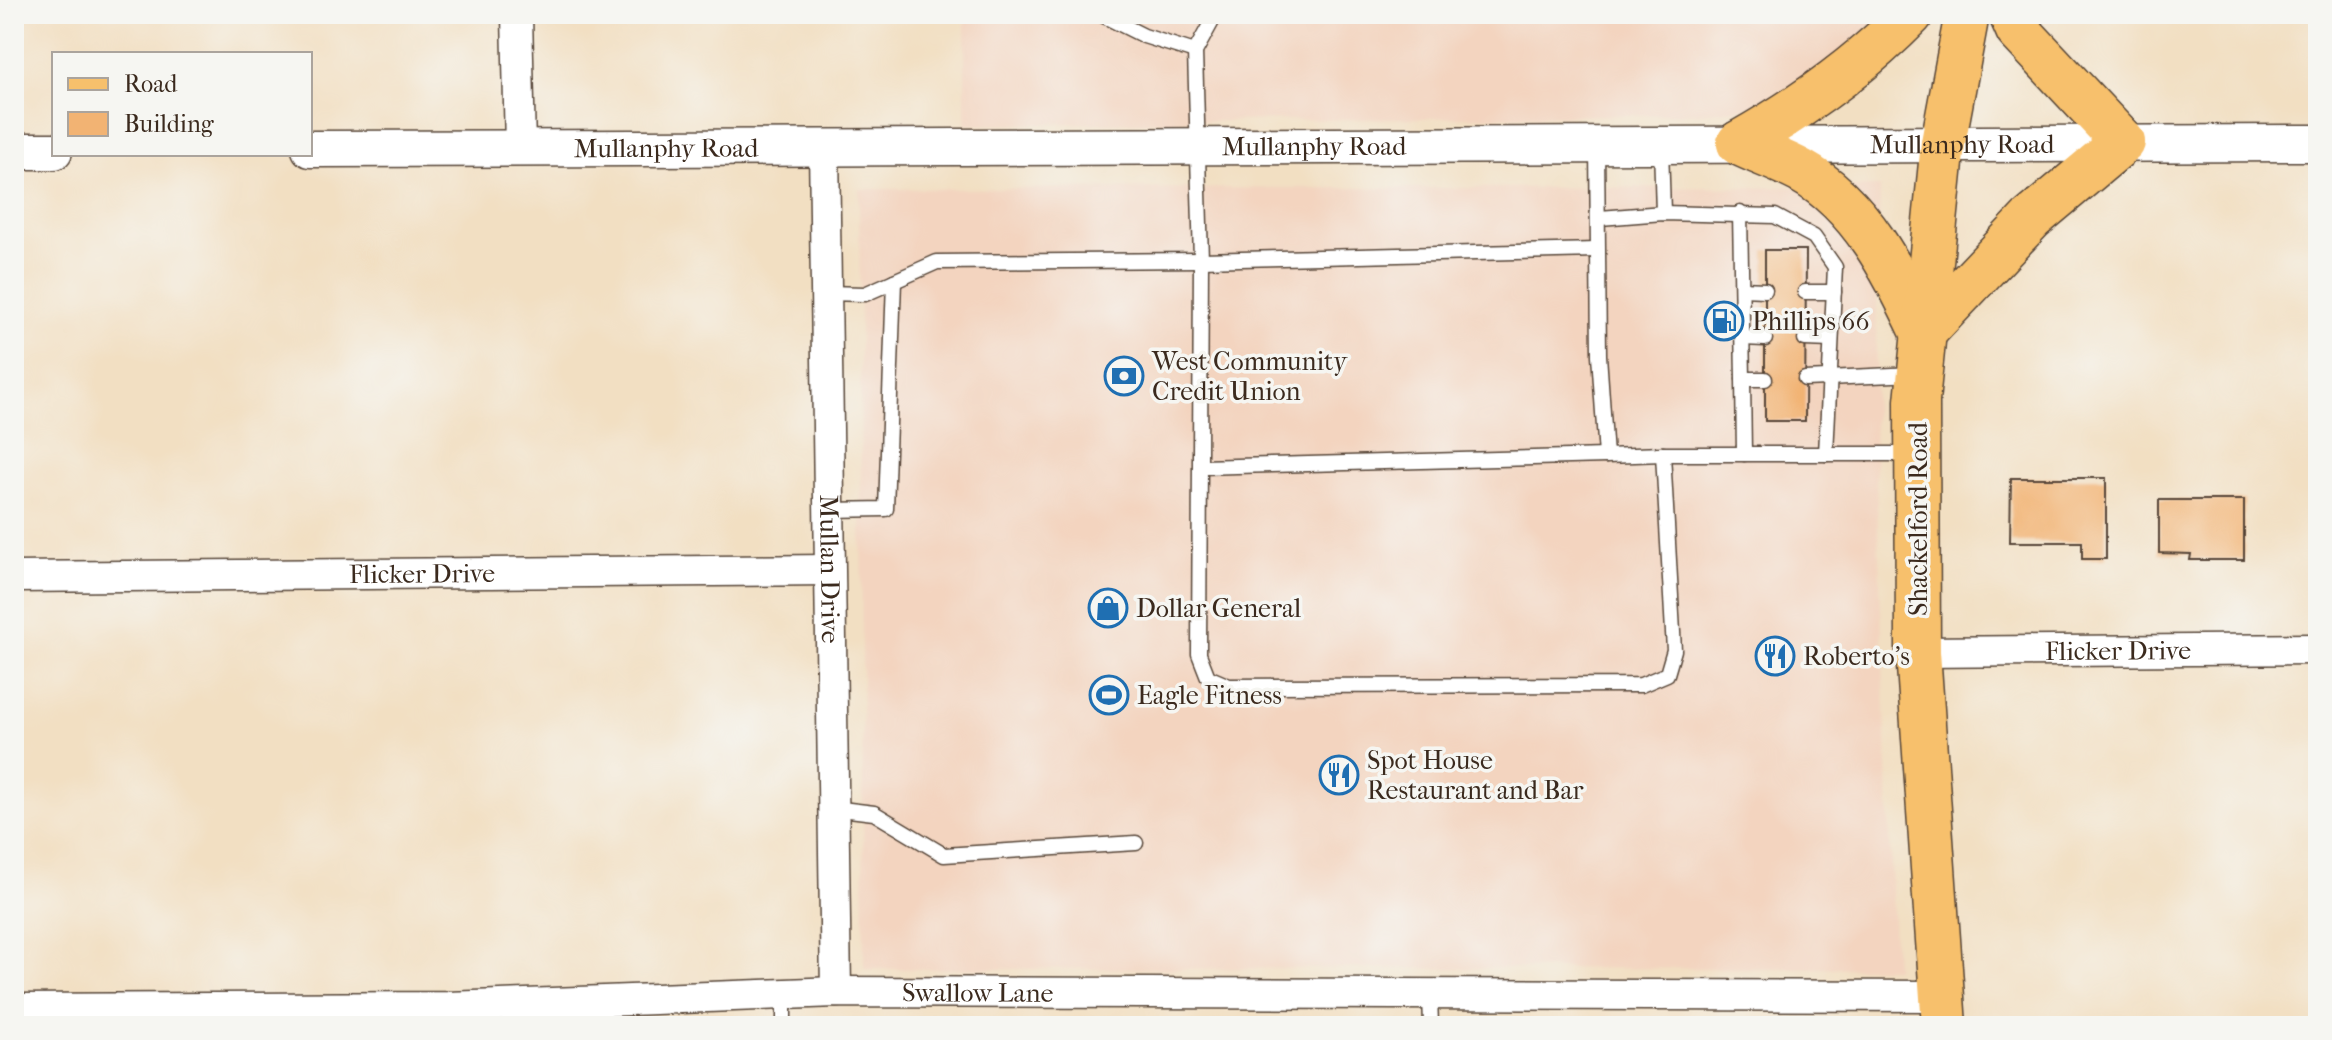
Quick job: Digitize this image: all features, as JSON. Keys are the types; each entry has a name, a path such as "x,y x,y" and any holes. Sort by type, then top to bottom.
{"main road":[{"path":"1739,143 1796,111 1843,79 1911,14"},
{"name":"Shackelford Road","path":"1942,1011 1918,652 1917,454 1921,353 1943,143 1967,14"},
{"path":"1921,353 2031,219 2123,142 2018,30 2011,14"},
{"path":"1739,143 1803,172 1850,210 1896,275 1921,353"}],"street":[{"path":"517,14 520,148"},
{"name":"Mullanphy Road","path":"312,149 2318,143"},
{"name":"Mullan Drive","path":"824,147 836,992"},
{"path":"14,151 52,151"},
{"name":"Flicker Drive","path":"14,577 828,570"},
{"name":"Flicker Drive","path":"1918,652 2318,649"},
{"name":"Swallow Lane","path":"14,1009 448,1016 836,992 1430,994 1942,1011"}],"lane":[{"path":"1100,14 1144,36 1195,52"},
{"path":"1216,14 1195,52 1201,260 1199,654 1208,677 1229,686 1641,685 1667,674 1674,650 1663,454"},
{"path":"1364,14 1371,14"},
{"path":"1597,145 1600,218 1597,250 1606,456"},
{"path":"1661,145 1663,213"},
{"path":"1600,218 1663,213 1775,216 1814,237 1835,267 1826,454"},
{"path":"1740,213 1744,454"},
{"path":"826,293 865,294 937,262 1201,260 1597,250"},
{"path":"829,510 886,509 894,281"},
{"path":"1742,289 1765,290"},
{"path":"1805,292 1834,292"},
{"path":"1743,338 1765,339"},
{"path":"1805,339 1831,340"},
{"path":"1805,379 1830,377 1921,353"},
{"path":"1743,379 1765,379"},
{"path":"1201,467 1663,454 1917,454"},
{"path":"833,808 874,813 944,855 1136,843"},
{"path":"1430,994 1431,1026"},
{"path":"784,995 784,1026"}],"shaded area":[{"path":"965,14 1884,14 1787,101 1738,109 1686,114 965,125"},
{"path":"1880,187 1874,428 1895,968 864,969 859,189"}],"building":[{"path":"1765,250 1806,250 1805,421 1765,421"},
{"path":"2011,478 2106,478 2106,559 2082,559 2082,542 2010,542"},
{"path":"2159,500 2244,500 2244,560 2190,560 2191,554 2159,553"}],"place":[{"name":"Phillips 66","path":"1724,321"},
{"name":"West Community Credit Union","path":"1124,376"},
{"name":"Dollar General","path":"1108,608"},
{"name":"Roberto's","path":"1775,656"},
{"name":"Eagle Fitness","path":"1109,695"},
{"name":"Spot House Restaurant and Bar","path":"1339,775"}]}
